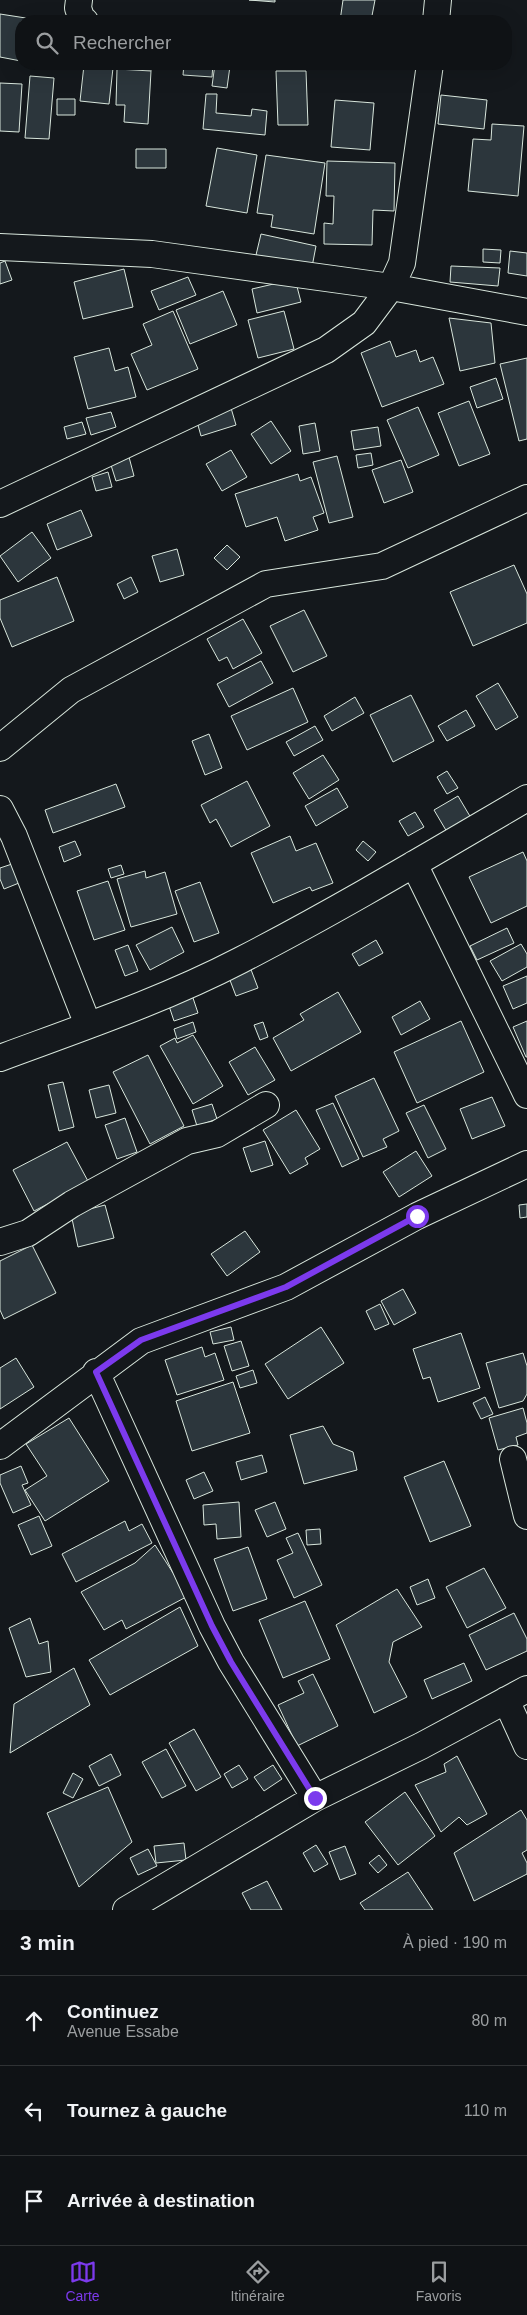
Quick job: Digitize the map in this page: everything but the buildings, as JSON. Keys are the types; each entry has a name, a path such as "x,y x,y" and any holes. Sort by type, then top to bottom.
{"street":[{"path":"79,0 78,8 80,15"},
{"path":"437,15 438,0"},
{"path":"0,504 326,350 364,323 391,287 402,263 425,70"},
{"path":"0,247 152,254 391,287 527,312"},
{"path":"0,748 70,690 266,584 382,566 527,498"},
{"path":"0,1058 165,996 241,960 414,864 527,798"},
{"path":"0,808 14,836 88,1025"},
{"path":"414,864 527,1095"},
{"path":"0,1242 28,1233 72,1204 187,1141 217,1134 266,1106"},
{"path":"0,1446 141,1340 286,1287 417,1216 527,1164"},
{"path":"96,1372 212,1626 231,1662 315,1798"},
{"path":"513,1459 527,1516"},
{"path":"126,1910 315,1798 421,1746 516,1694 527,1746"}],"route":[{"path":"315,1798 231,1662 212,1626 96,1372 141,1340 286,1287 417,1216"}]}
